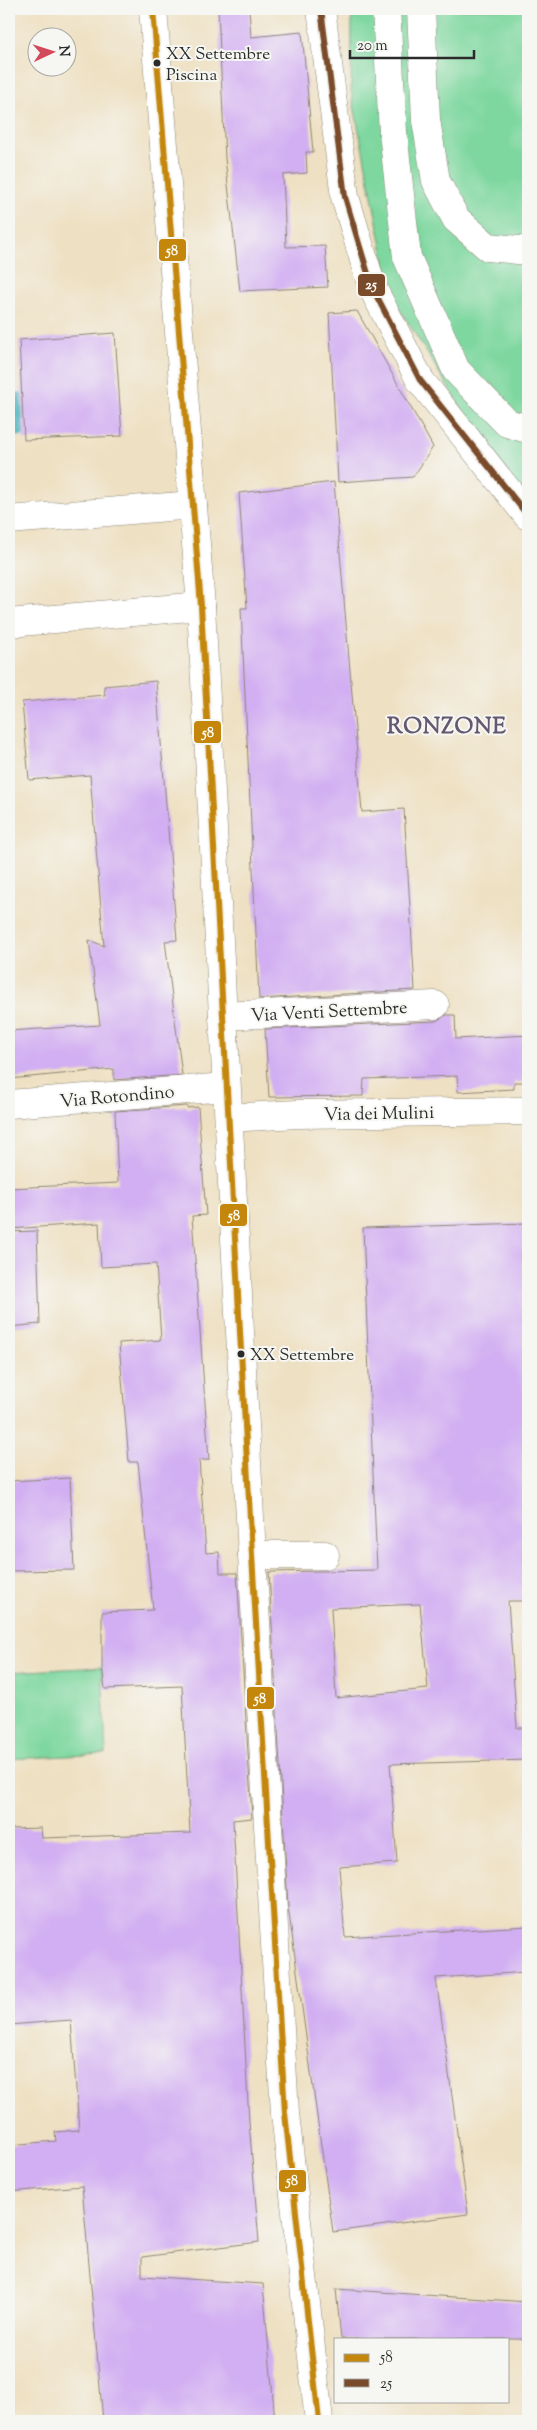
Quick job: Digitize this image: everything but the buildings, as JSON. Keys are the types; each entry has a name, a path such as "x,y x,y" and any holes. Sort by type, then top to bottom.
{"street":[{"path":"154,9 201,606 252,1555 285,2113 319,2421"},
{"path":"321,9 346,197 372,287 420,380 528,516"},
{"path":"386,9 393,132 407,257 456,370 507,423 528,430"},
{"path":"421,9 426,120 436,181 456,219 488,247 528,251"},
{"path":"9,520 193,505"},
{"path":"9,623 201,606"},
{"name":"Via Venti Settembre","path":"223,1016 435,1005"},
{"name":"Via Rotondino","path":"9,1104 226,1087"},
{"name":"Via dei Mulini","path":"229,1118 297,1114 528,1111"},
{"path":"252,1555 325,1555"}],"green space":[{"path":"352,9 528,9 528,515 392,297 351,91"},
{"path":"102,1667 106,1754 9,1759 9,1672"}],"waterway":[{"path":"9,415 23,414"}],"transit line":[{"name":"58","path":"153,9 201,606 252,1555 285,2113 319,2421"},
{"name":"25","path":"321,9 345,197 372,287 420,380 528,516"}],"place":[{"name":"XX Settembre Piscina","path":"157,63"},
{"name":"XX Settembre","path":"241,1354"}],"district":[{"name":"RONZONE","path":"447,725"}]}
